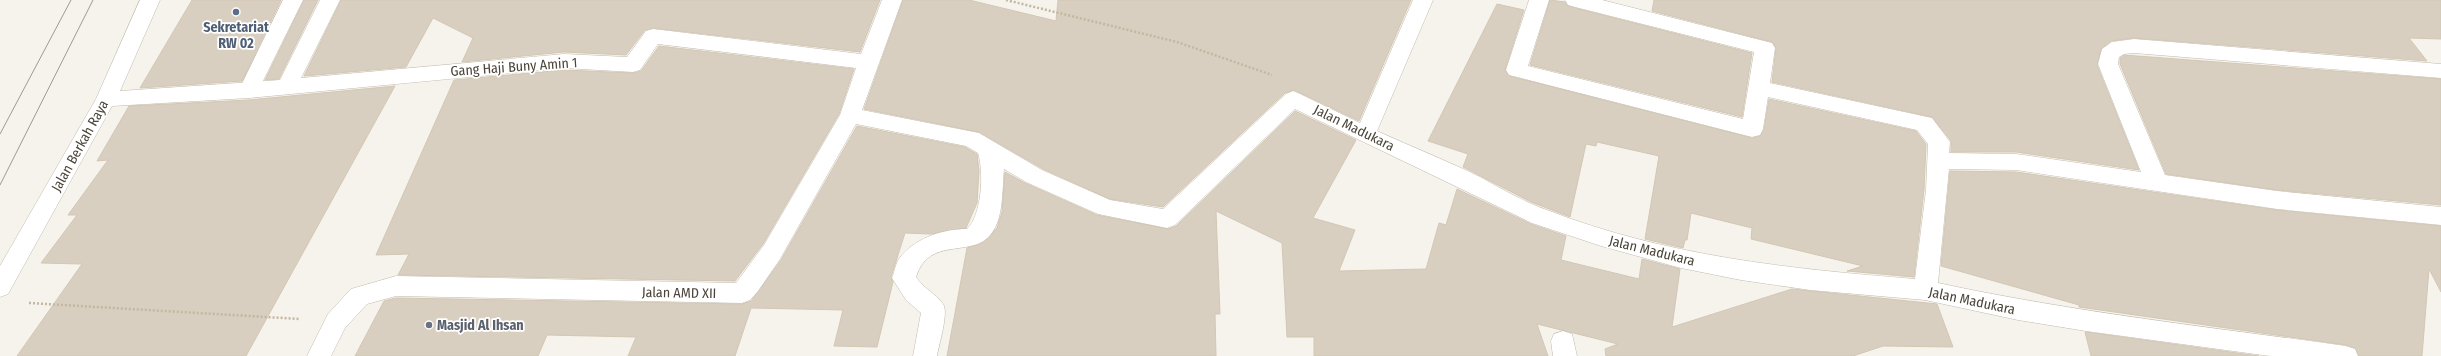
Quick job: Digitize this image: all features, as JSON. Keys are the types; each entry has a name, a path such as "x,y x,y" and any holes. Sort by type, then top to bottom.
{"street":[{"name":"Jalan Berkah Raya","path":"0,287 106,99 150,0"},
{"path":"249,90 293,0"},
{"path":"106,99 249,90 288,86 330,0"},
{"name":"Jalan AMD XII","path":"319,356 336,321 359,296 396,286 740,294 750,284 772,252 850,115 868,62 892,0"},
{"path":"1365,135 1423,0"},
{"path":"1537,0 1516,70 1752,129 1765,48 1575,0"},
{"name":"Gang Haji Buny Amin 1","path":"288,86 564,61 634,65 653,36 868,62"},
{"path":"2158,183 2108,64 2109,54 2119,47 2134,46 2216,52 2441,71"},
{"path":"1759,88 1924,124 1939,142 1925,290"},
{"path":"850,115 971,139 1034,176 1106,208 1167,219 1293,99"},
{"name":"Jalan Madukara","path":"1293,99 1365,135 1474,184 1505,202 1540,217 1638,248 1741,271 1810,280 1925,290 2018,310 2086,321 2346,356"},
{"path":"925,356 934,310 914,293 904,278 909,262 929,246 953,238 972,238 983,228 988,214 993,174 993,167 987,148"},
{"path":"1938,161 2016,162 2277,200 2441,216"}],"path":[{"path":"1006,0 1177,42 1243,64 1284,79 1293,99"},
{"path":"23,303 336,321"}],"building":[{"path":"192,0 281,0 242,81 140,88"},
{"path":"304,0 318,0 279,79 265,80"},
{"path":"341,0 880,0 860,52 653,28 645,30 626,55 564,52 462,62 473,38 433,18 406,67 304,76"},
{"path":"903,0 969,0 1056,21 1058,0 1411,0 1359,121 1294,90 1285,93 1163,207 1110,199 1043,169 979,132 864,109"},
{"path":"1550,0 1565,2 1568,6 1575,8 1752,53 1742,117 1530,65"},
{"path":"1654,0 2441,0 2441,39 2409,38 2427,61 2134,38 2111,41 2101,49 2097,65 2139,170 2016,152 1951,152 1951,141 1932,117 1772,82 1776,48 1772,42 1652,11"},
{"path":"1497,4 1524,10 1505,70 1509,76 1752,138 1760,136 1764,130 1769,99 1916,131 1926,144 1924,190 1914,277 1847,271 1863,266 1751,239 1752,228 1691,213 1687,240 1685,240 1683,248 1645,239 1659,156 1597,142 1596,146 1586,144 1570,217 1531,202 1463,167 1468,154 1428,141"},
{"path":"659,46 854,69 839,114 763,244 735,281 398,275 409,254 376,255 454,80 564,70 633,73 641,71"},
{"path":"2124,55 2441,79 2441,205 2277,190 2166,174 2120,64 2120,58"},
{"path":"395,86 246,356 17,356 82,264 41,263 77,215 68,215 108,160 97,161 129,106 249,100"},
{"path":"1295,111 1356,140 1313,218 1355,230 1339,271 1426,269 1439,223 1446,225 1457,189 1531,224 1566,236 1561,260 1639,279 1642,259 1680,269 1672,327 1792,289 1937,304 1953,347 1883,346 1853,356 1606,356 1605,349 1618,344 1537,324 1548,356 1314,356 1314,337 1287,337 1282,243 1216,211 1220,314 1215,314 1216,356 947,356 967,248 984,242 997,228 1002,212 1005,172 1025,183 1097,215 1168,229 1176,226"},
{"path":"857,126 965,147 977,154 979,171 977,203 966,228 931,234 905,233 891,277 893,282 877,347 834,346 843,310 751,308 735,356 628,356 636,337 547,335 538,356 355,356 384,301 396,298 742,304 751,301 781,260"},
{"path":"1950,171 2016,172 2277,210 2441,226 2441,292 2429,269 2422,356 2359,356 2355,348 2346,345 2079,307 2079,305 1941,266"},
{"path":"2086,332 2259,356 2091,356"}],"tram line":[{"path":"0,134 71,0"},
{"path":"0,185 93,0"}],"place":[{"name":"Sekretariat RW 02","path":"236,12"},
{"name":"Masjid Al Ihsan","path":"429,325"}]}
